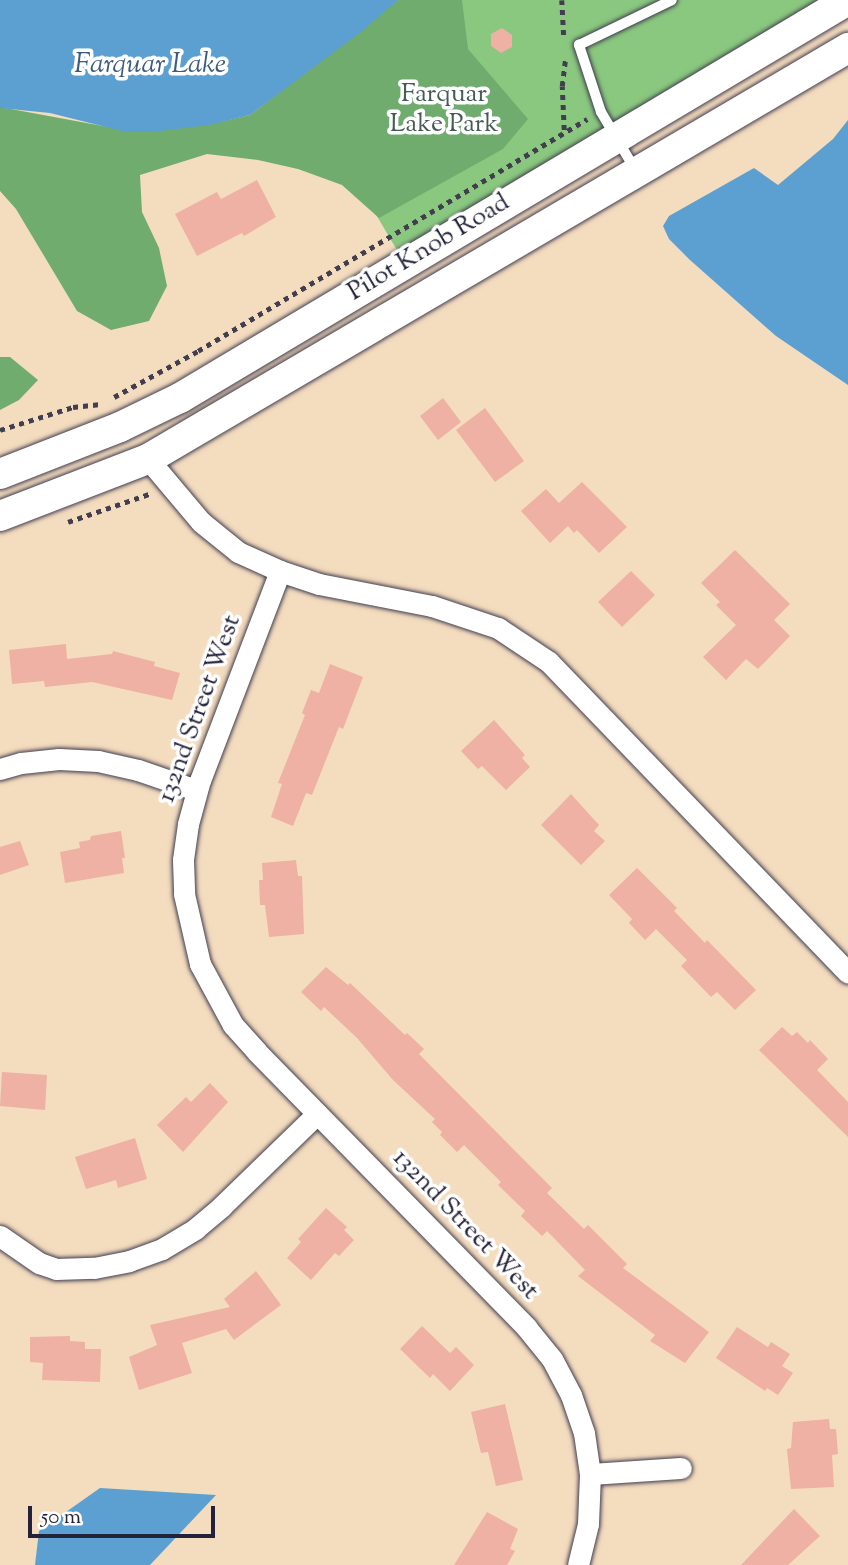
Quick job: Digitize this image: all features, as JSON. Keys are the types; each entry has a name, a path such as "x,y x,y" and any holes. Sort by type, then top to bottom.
{"main road":[{"name":"Pilot Knob Road","path":"0,474 120,427 180,398 608,124 848,0"},
{"name":"Pilot Knob Road","path":"0,516 148,458 848,48"},
{"path":"120,427 148,458"}],"street":[{"path":"148,458 201,522 238,552 319,584 432,606 498,628 549,662 848,973"},
{"name":"132nd Street West","path":"281,571 196,790 183,860 188,918 200,964 233,1025 526,1327 552,1359 571,1395 584,1433 590,1474 588,1524 578,1565"},
{"path":"0,769 20,763 59,759 98,761 138,770 196,790"},
{"path":"0,1236 39,1263 56,1269 94,1268 129,1261 162,1249 195,1229 222,1206 317,1114"},
{"path":"590,1474 681,1468"}],"lane":[{"path":"637,173 608,124 579,45 671,0"}],"path":[{"path":"562,0 564,130"},
{"path":"0,430 73,407 103,404 198,351 564,130 608,124"},
{"path":"55,526 172,486"}],"green space":[{"name":"Farquar Lake Park","path":"398,0 848,0 404,262 312,106 291,84 361,32"},
{"path":"398,0 462,0 468,49 528,119 503,149 379,218 342,185 298,169 258,160 207,154 140,175 142,212 159,248 167,286 149,321 111,330 77,311 16,209 0,191 0,107 135,132 224,121 250,115"},
{"path":"0,357 10,357 38,380 19,400 0,410"}],"water":[{"name":"Farquar Lake","path":"0,0 398,0 361,32 250,115 209,125 152,132 126,132 50,113 0,108"},
{"path":"848,120 848,385 776,336 690,260 669,239 663,226 669,216 754,168 778,185 833,139"},
{"path":"100,1488 216,1495 150,1565 35,1565 39,1531"}],"building":[{"path":"502,28 512,35 512,47 501,53 491,46 491,34"},
{"path":"257,180 276,217 244,236 242,233 197,256 175,214 217,192 221,199"},
{"path":"443,398 461,422 438,440 420,416"},
{"path":"485,408 524,461 495,482 456,430"},
{"path":"582,482 627,527 599,553 577,530 574,533 568,526 550,543 521,511 546,489 559,503"},
{"path":"735,550 790,604 774,620 790,636 758,669 746,659 726,680 703,657 736,625 716,605 720,602 701,583"},
{"path":"631,571 655,595 622,627 598,602"},
{"path":"66,644 67,659 112,654 113,651 155,662 154,666 180,673 172,700 92,682 45,687 44,681 12,684 9,650"},
{"path":"330,664 363,677 343,729 339,727 312,795 306,793 293,826 271,817 282,784 278,783 305,715 302,713 311,690 319,693"},
{"path":"494,720 525,755 522,758 530,767 506,790 482,766 478,769 461,751"},
{"path":"571,794 599,825 594,831 605,841 581,865 541,825"},
{"path":"121,831 124,873 65,883 60,852 80,848 79,842 90,840 91,836"},
{"path":"20,841 29,865 0,875 0,847"},
{"path":"296,860 298,876 302,876 304,934 269,937 265,905 260,905 259,880 263,880 262,863"},
{"path":"637,868 677,908 674,911 705,943 707,940 756,990 735,1010 717,992 711,997 681,966 687,960 656,929 645,940 629,923 632,919 609,895"},
{"path":"326,967 348,985 350,983 405,1035 407,1033 424,1049 419,1054 552,1188 547,1193 584,1229 588,1225 627,1264 623,1268 709,1332 685,1363 650,1341 655,1335 578,1276 585,1270 547,1231 542,1236 521,1216 525,1211 498,1185 501,1182 464,1145 457,1152 440,1135 442,1132 432,1122 435,1119 393,1080 357,1038 324,1007 321,1011 301,992"},
{"path":"782,1027 792,1036 797,1032 808,1043 810,1040 828,1059 817,1070 848,1102 848,1137 759,1050"},
{"path":"2,1072 47,1075 45,1110 0,1106"},
{"path":"210,1083 228,1102 183,1152 157,1125 186,1097 191,1102"},
{"path":"135,1138 147,1179 118,1188 116,1180 86,1189 75,1157"},
{"path":"326,1208 347,1227 344,1230 354,1240 339,1256 335,1253 311,1280 287,1258 301,1242 298,1239"},
{"path":"256,1271 281,1305 234,1340 226,1329 182,1343 192,1373 139,1390 129,1357 157,1345 150,1325 230,1307 224,1299"},
{"path":"422,1326 450,1353 456,1347 474,1365 450,1391 433,1374 430,1378 400,1349"},
{"path":"737,1327 768,1347 771,1342 790,1354 782,1366 793,1373 778,1395 767,1388 765,1391 716,1358"},
{"path":"70,1336 70,1341 85,1342 85,1349 101,1349 100,1382 42,1380 43,1363 30,1362 30,1337"},
{"path":"505,1404 523,1480 496,1486 488,1452 481,1453 471,1412"},
{"path":"829,1419 830,1429 836,1429 838,1454 832,1455 834,1487 791,1489 787,1449 791,1448 793,1422"},
{"path":"794,1509 820,1536 788,1565 741,1565"},
{"path":"487,1512 518,1529 510,1549 515,1551 507,1565 454,1565"}]}
